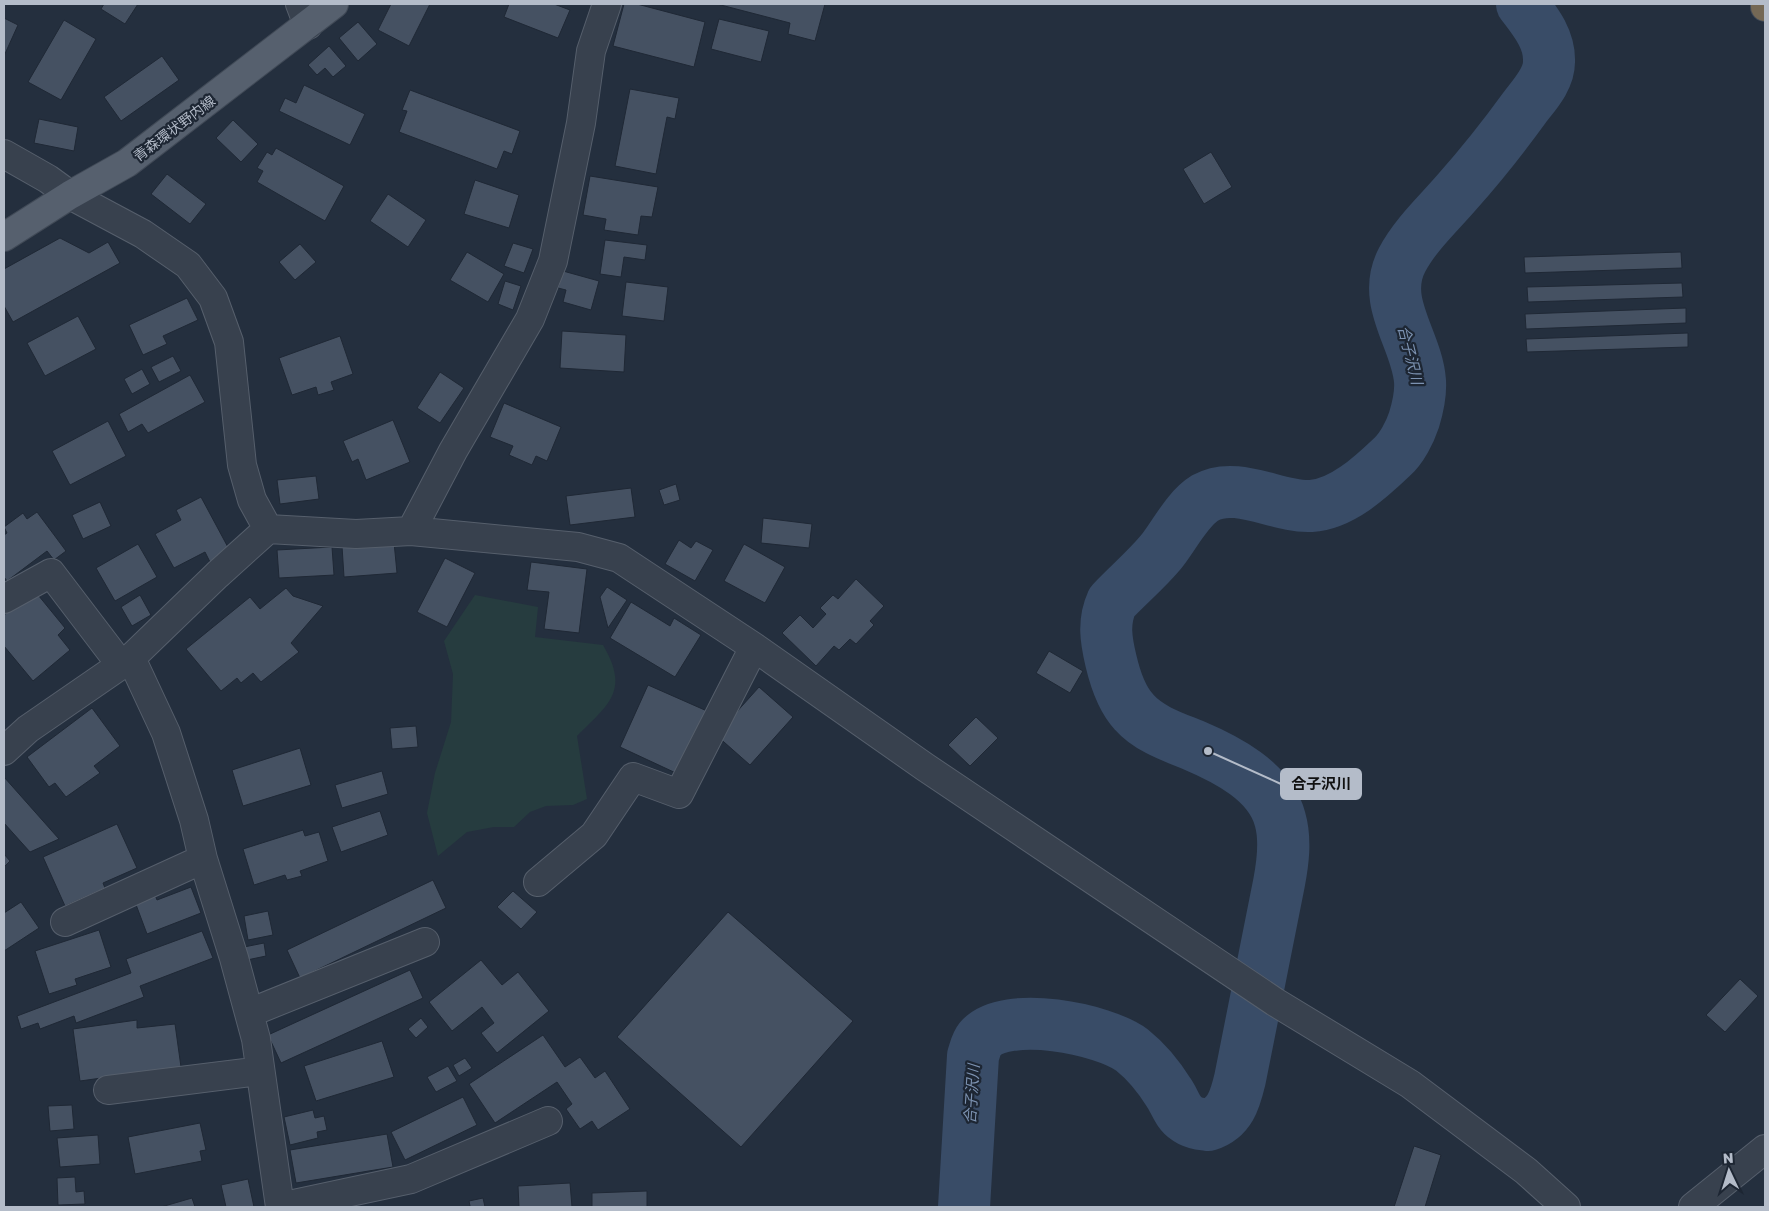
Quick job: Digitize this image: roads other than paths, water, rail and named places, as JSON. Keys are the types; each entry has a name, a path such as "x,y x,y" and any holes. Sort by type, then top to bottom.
{"main road":[{"name":"青森環状野内線","path":"4,237 70,195 127,163 304,14 334,4"}],"street":[{"path":"411,531 453,451 530,319 553,261 581,123 591,51 607,4"},
{"path":"4,154 48,179 70,195 143,234 188,265 213,298 229,342 242,465 252,500 268,530"},
{"path":"4,751 28,729 126,662 217,575 268,530 356,534 411,531 578,547 618,558 754,648 1275,1002 1410,1084 1526,1171 1566,1207"},
{"path":"4,599 51,573 126,662 166,733 194,820 203,859 256,1039 280,1207 411,1179 548,1121"},
{"path":"538,882 594,836 633,777 679,794 754,648"},
{"path":"65,922 203,859"},
{"path":"249,1014 425,942"},
{"path":"108,1090 260,1071"},
{"path":"1693,1207 1765,1149"}],"waterway":[{"name":"合子沢川","path":"964,1207 973,1056 980,1039 993,1030 1011,1025 1055,1025 1078,1029 1118,1042 1132,1050 1143,1060 1161,1081 1183,1116 1197,1123 1208,1125 1222,1118 1233,1101 1240,1079 1283,859 1280,819 1275,805 1267,793 1245,773 1219,757 1154,728 1134,712 1117,681 1109,653 1106,631 1109,609 1112,602 1166,546 1192,509 1205,498 1217,493 1230,492 1244,493 1298,505 1311,506 1323,504 1345,495 1365,481 1392,457 1402,445 1414,420 1419,401 1420,381 1413,351 1397,306 1396,276 1402,260 1413,242 1492,150 1537,92 1547,74 1549,62 1547,46 1541,31 1522,4"}],"place":[{"name":"合子沢川","path":"1208,751"}]}
